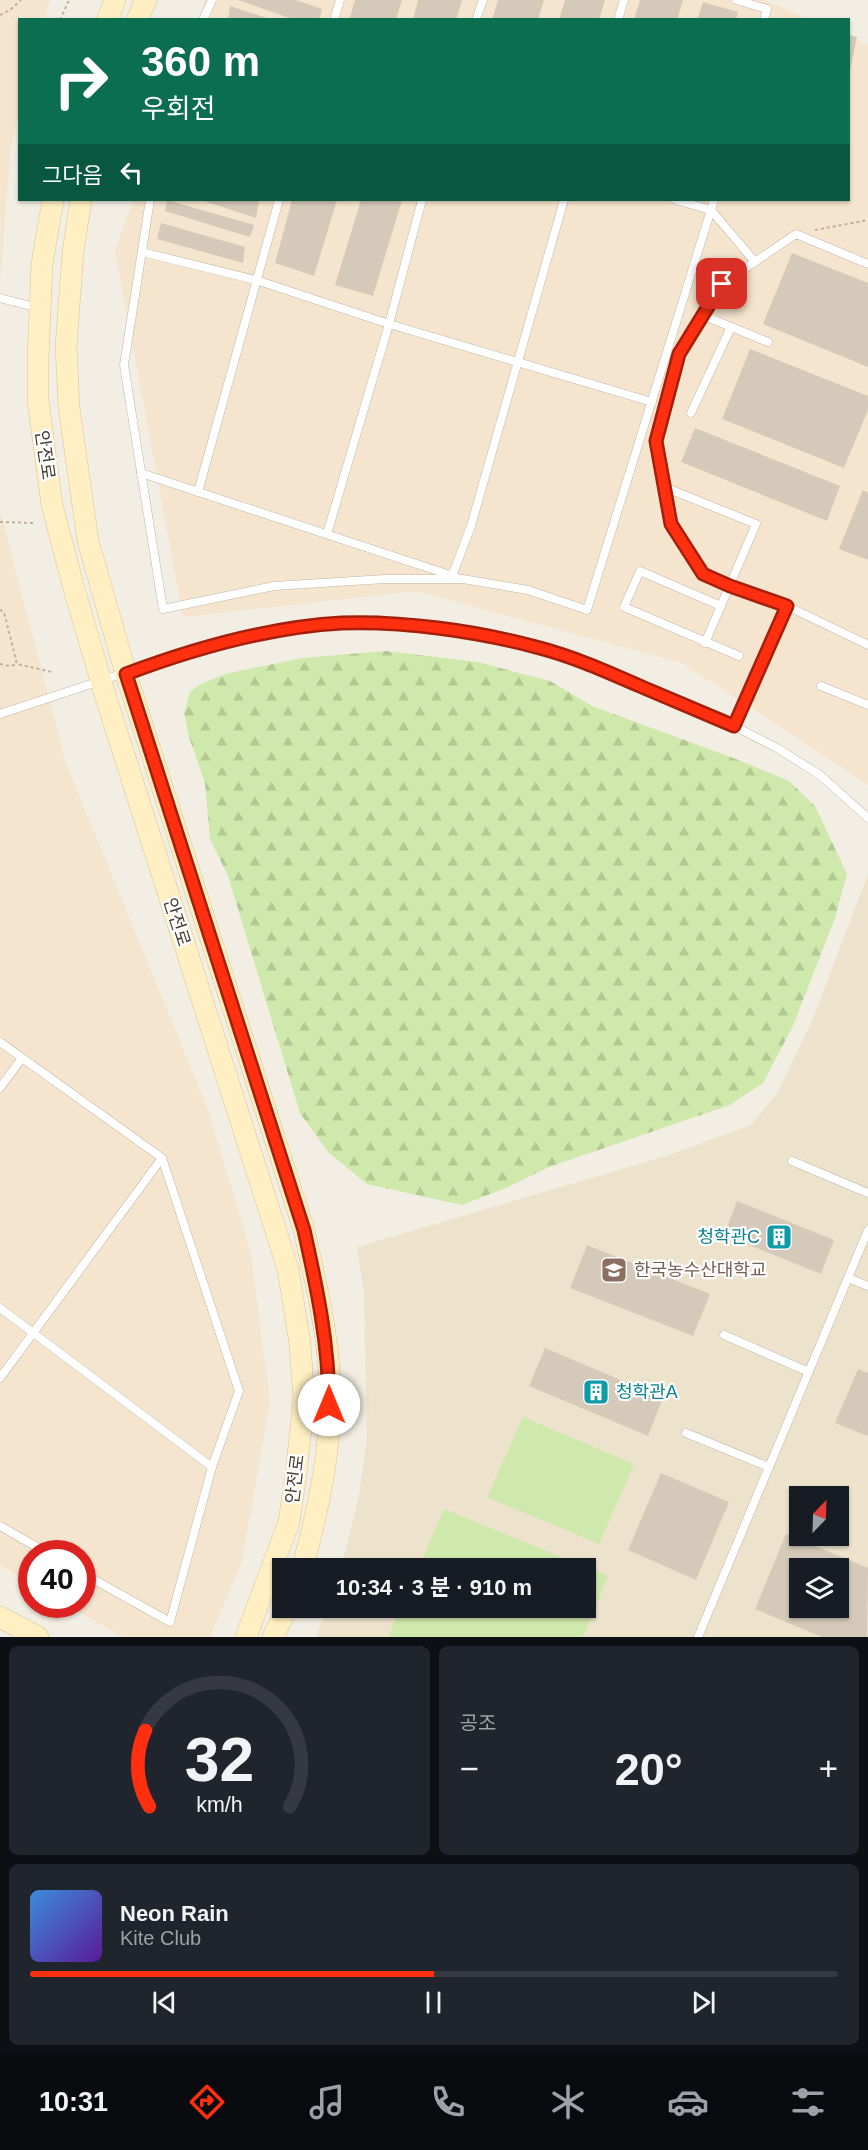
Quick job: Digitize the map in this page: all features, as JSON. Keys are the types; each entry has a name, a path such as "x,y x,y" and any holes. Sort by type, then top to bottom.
{"street":[{"path":"108,18 115,0"},
{"path":"138,18 146,0"},
{"name":"안전로","path":"53,201 42,264 38,400 52,505 101,681 288,1269 300,1344 304,1400 289,1522 246,1637"},
{"name":"안전로","path":"81,201 73,252 68,324 69,408 88,541 126,674 304,1230 319,1297 329,1370 327,1457 317,1517 305,1558"},
{"path":"0,1617 38,1637"},
{"path":"273,1637 282,1618"}],"lane":[{"path":"204,18 212,0"},
{"path":"334,18 340,0"},
{"path":"477,18 483,0"},
{"path":"619,18 624,0"},
{"path":"736,0 767,9 765,18"},
{"path":"150,201 124,365 163,609 274,586 451,577"},
{"path":"198,492 279,201"},
{"path":"327,534 389,324 422,201"},
{"path":"451,577 471,526 564,201"},
{"path":"680,201 711,210 755,262"},
{"path":"141,473 451,577 528,590 587,610 714,201"},
{"path":"868,264 796,234 722,284 679,354 656,441 671,524 703,574 787,606 868,645"},
{"path":"142,252 256,280 389,324 652,402"},
{"path":"0,298 39,308"},
{"path":"702,315 768,342"},
{"path":"691,412 731,327"},
{"path":"664,487 756,524 705,643"},
{"path":"722,606 640,571 624,607 740,656"},
{"path":"734,726 787,606"},
{"path":"0,714 198,650 268,632 342,623 410,626 479,635 537,647 602,670 734,726 777,748 820,775 868,818"},
{"path":"821,686 867,702"},
{"path":"0,1042 162,1158 239,1391 212,1467 170,1622 96,1581"},
{"path":"0,1088 22,1058"},
{"path":"0,1378 162,1158"},
{"path":"792,1161 868,1193"},
{"path":"698,1637 868,1230"},
{"path":"848,1278 868,1286"},
{"path":"0,1308 212,1467"},
{"path":"724,1335 809,1372"},
{"path":"686,1433 769,1467"},
{"path":"0,1526 24,1540"}],"path":[{"path":"0,15 10,10 19,0"},
{"path":"61,18 69,0"},
{"path":"796,234 868,220"},
{"path":"0,522 34,523"},
{"path":"0,610 4,612 17,664"},
{"path":"0,664 10,666 17,664 52,672"}],"shaded area":[{"path":"0,0 50,0 45,18 18,18 18,119 11,146 0,283"},
{"path":"205,0 765,0 807,18 199,18"},
{"path":"850,37 868,45 868,785 682,663 416,591 183,617 115,251 133,201 850,201"},
{"path":"0,510 66,763 207,1107 250,1249 270,1401 242,1562 210,1637 122,1637 90,1618 96,1618 96,1540 18,1540 18,1576 0,1565"},
{"name":"한국농수산대학교","path":"868,874 868,1637 316,1637 323,1618 596,1618 596,1558 344,1558 359,1496 367,1438 364,1294 357,1247 666,1156 751,1125 777,1093 812,1021"}],"green space":[{"path":"386,651 478,662 550,681 592,706 789,781 815,806 847,874 835,918 793,1026 763,1083 730,1105 549,1167 506,1188 462,1205 367,1184 328,1152 300,1113 228,876 210,839 205,783 189,737 184,713 190,692 199,685 225,674 302,658"},
{"path":"523,1417 634,1464 599,1544 487,1497"},
{"path":"444,1509 564,1558 423,1558"},
{"path":"596,1571 608,1576 596,1605"},
{"path":"397,1618 591,1618 583,1637 388,1637"}],"building":[{"path":"238,0 296,0 322,9 320,18 289,18"},
{"path":"355,0 402,0 397,18 350,18"},
{"path":"418,0 462,0 457,18 414,18"},
{"path":"498,0 544,0 539,18 493,18"},
{"path":"565,0 605,0 600,18 560,18"},
{"path":"640,0 683,0 678,18 635,18"},
{"path":"703,2 738,12 736,18 698,18"},
{"path":"230,6 267,18 228,18"},
{"path":"850,35 857,37 850,70"},
{"path":"167,201 170,201 254,225 250,237 165,211"},
{"path":"204,201 259,201 256,218"},
{"path":"292,201 337,201 314,276 275,263"},
{"path":"361,201 402,201 373,296 335,285"},
{"path":"161,223 245,247 243,263 157,239"},
{"path":"792,253 868,283 868,367 763,324"},
{"path":"750,349 868,396 868,410 844,468 722,419"},
{"path":"695,428 840,486 827,521 681,462"},
{"path":"863,490 868,493 868,560 839,549"},
{"name":"청학관C","path":"737,1201 834,1240 821,1274 724,1235"},
{"path":"587,1245 710,1294 693,1336 570,1288"},
{"name":"청학관A","path":"545,1348 663,1398 648,1436 529,1386"},
{"path":"858,1369 868,1373 868,1436 835,1423"},
{"path":"661,1473 729,1502 696,1580 628,1550"},
{"path":"786,1534 789,1535 789,1546 815,1546 844,1558 789,1558 789,1618 849,1618 849,1560 868,1568 867,1637 822,1637 755,1609"}],"place":[{"name":"청학관C","path":"779,1237"},
{"name":"한국농수산대학교","path":"614,1270"},
{"name":"청학관A","path":"596,1392"}],"route":[{"path":"329,1405 329,1370 319,1297 304,1230 126,674 220,643 268,632 342,623 410,626 479,635 537,647 602,670 734,726 787,606 703,574 671,524 656,441 679,354 722,284"}]}
